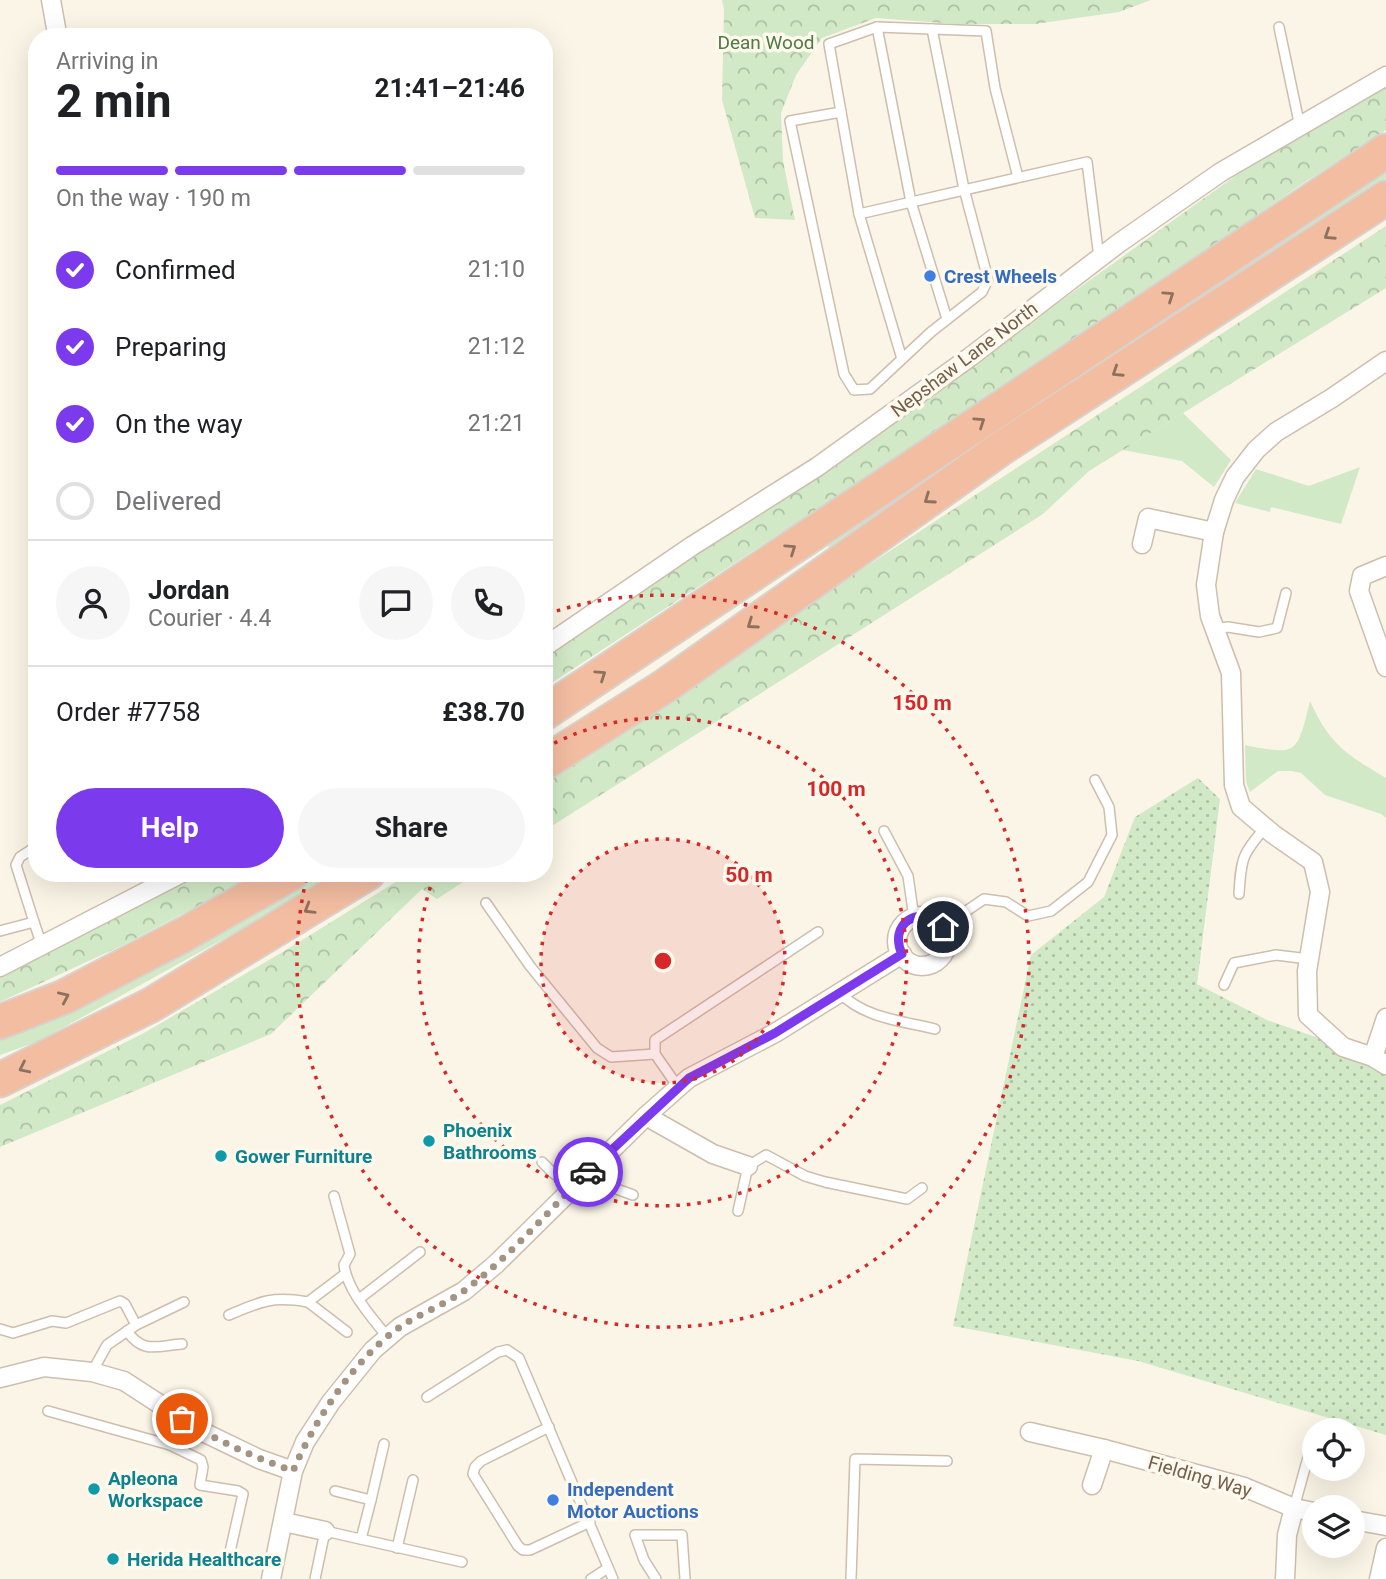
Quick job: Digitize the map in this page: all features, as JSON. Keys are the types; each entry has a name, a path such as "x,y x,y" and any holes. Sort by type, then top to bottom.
{"highway":[{"path":"553,707 1386,151"},
{"path":"553,757 665,686 1003,447 1386,198"},
{"path":"0,1021 64,997 185,934 276,882"},
{"path":"0,1080 151,1005 353,882"}],"street":[{"path":"51,0 56,28"},
{"name":"Nepshaw Lane North","path":"553,641 692,546 817,467 970,356 1098,258 1221,172 1386,76"},
{"path":"1386,361 1276,432 1256,450 1236,477 1224,500 1214,531 1206,593 1215,629 1231,673 1234,785 1241,807 1312,862 1320,892 1309,959 1308,1015 1343,1047 1380,1061 1386,1018"},
{"path":"1142,544 1148,518 1214,531"},
{"path":"1386,566 1358,572 1359,591 1386,667"},
{"path":"0,967 165,882"},
{"path":"927,916 936,920 947,935 943,954 927,965 909,961 898,946 902,927 914,918 927,916"},
{"path":"271,1579 293,1471 305,1441 331,1402 373,1350 400,1327 464,1291 496,1264 646,1116 689,1078 775,1033 902,954"},
{"path":"646,1116 713,1154 748,1166"},
{"path":"0,1378 44,1367 92,1372 124,1381 201,1431 259,1459 293,1471"},
{"name":"Fielding Way","path":"1030,1432 1104,1449 1244,1488 1302,1510"},
{"path":"1092,1485 1104,1449"},
{"path":"1285,1579 1287,1535 1294,1508"},
{"path":"284,1522 325,1531"},
{"path":"1365,1522 1386,1526"},
{"path":"1379,1579 1386,1548"}],"lane":[{"path":"877,27 911,202 947,320"},
{"path":"902,359 859,214 829,44 877,27 986,31 995,88 1018,177"},
{"path":"1279,27 1300,127"},
{"path":"841,112 790,121 845,374 854,390 870,389 982,292 988,279 964,189 932,29"},
{"path":"859,214 1087,162 1098,258"},
{"path":"1215,629 1228,626 1259,632 1277,628 1286,593"},
{"path":"943,927 984,899 1006,902 1028,916 1051,911 1088,882 1112,835 1109,807 1095,780"},
{"path":"1238,894 1241,861 1265,828"},
{"path":"884,831 908,876 914,918"},
{"path":"28,852 20,857 16,865 42,946"},
{"path":"486,903 568,1016 597,1048 611,1057 655,1054"},
{"path":"0,931 34,922"},
{"path":"678,1087 655,1054 655,1040 818,932"},
{"path":"1224,985 1234,963 1276,955 1309,959"},
{"path":"840,993 850,1004 866,1012 935,1029"},
{"path":"738,1211 748,1166 766,1155 805,1176 825,1182 907,1199 922,1188"},
{"path":"542,1162 553,1174 633,1195"},
{"path":"334,1196 350,1254 344,1265 345,1274 387,1338"},
{"path":"359,1299 420,1252"},
{"path":"309,1302 345,1274"},
{"path":"229,1315 261,1301 284,1298 309,1302 346,1332"},
{"path":"0,1329 13,1333 52,1321 66,1323 120,1301 125,1304 136,1325"},
{"path":"92,1372 107,1345 136,1325 184,1302"},
{"path":"127,1331 136,1344 145,1347 182,1344"},
{"path":"427,1397 498,1352 507,1350 519,1358 613,1579"},
{"path":"48,1411 170,1445 201,1460 203,1468 200,1485 243,1494 229,1556"},
{"path":"170,1445 182,1419"},
{"path":"549,1427 481,1461 473,1474 523,1550 530,1550 590,1522"},
{"path":"361,1539 384,1444"},
{"path":"851,1579 855,1459 947,1461"},
{"path":"1294,1508 1302,1479"},
{"path":"397,1548 413,1480"},
{"path":"335,1491 371,1500"},
{"path":"315,1579 325,1531 462,1562"},
{"path":"656,1579 644,1560 635,1535 682,1535 685,1579"},
{"path":"591,1579 608,1568"}],"green space":[{"name":"Dean Wood","path":"722,0 1151,0 1119,12 1035,24 956,24 876,18 822,38 796,75 781,113 783,161 795,220 755,218 722,100"},
{"path":"1386,87 1386,130 959,416 553,682 553,651 885,427 1242,171"},
{"path":"1386,171 1386,179 829,548 826,541"},
{"path":"1386,226 1386,288 1089,471 1043,514 553,825 553,776 647,710"},
{"path":"1183,413 1231,460 1214,487 1182,461 1123,450"},
{"path":"1360,467 1341,524 1271,507 1270,512 1235,503 1256,469 1309,486"},
{"path":"1310,701 1317,716 1340,747 1386,778 1386,818 1325,795 1301,773 1291,771 1278,771 1250,792 1246,782 1245,745 1276,750 1292,747 1302,732"},
{"path":"1198,778 1220,799 1197,984 1267,1020 1373,1057 1386,1065 1386,1435 1365,1429 1365,1418 1329,1418 1138,1361 953,1326 1031,955 1104,897 1135,817"},
{"path":"185,882 244,882 121,946 0,1002 0,976"},
{"path":"306,882 320,882 285,905 39,1041 0,1055 0,1038 28,1027 279,899"},
{"path":"396,882 463,882 437,899 422,889 271,1034 0,1147 0,1105 144,1033"}],"way so far":[{"path":"182,1419 259,1459 293,1471 305,1441 331,1402 373,1350 400,1327 464,1291 496,1264 588,1172"}],"place":[{"name":"Crest Wheels","path":"930,276"},
{"name":"Phoenix Bathrooms","path":"429,1141"},
{"name":"Gower Furniture","path":"221,1156"},
{"name":"Apleona Workspace","path":"94,1489"},
{"name":"Independent Motor Auctions","path":"553,1500"},
{"name":"Herida Healthcare","path":"113,1559"}],"route":[{"path":"588,1172 689,1078 775,1033 902,954 898,946 898,936 908,920 927,916 943,927"}]}
